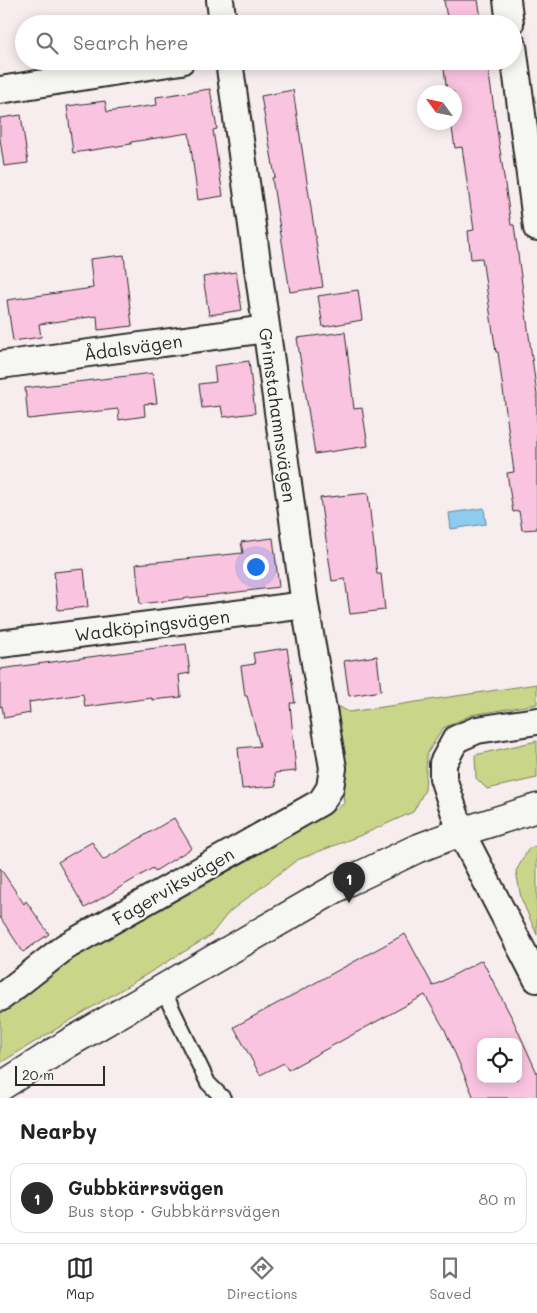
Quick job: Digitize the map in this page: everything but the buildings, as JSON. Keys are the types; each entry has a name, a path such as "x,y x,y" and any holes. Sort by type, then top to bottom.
{"street":[{"path":"220,0 222,15"},
{"path":"507,0 509,15"},
{"path":"0,90 125,70"},
{"name":"Grimstahamnsvägen","path":"230,70 305,605 333,768"},
{"path":"516,70 537,228"},
{"name":"Ådalsvägen","path":"0,365 266,328"},
{"name":"Wadköpingsvägen","path":"0,644 305,605"},
{"path":"537,721 477,730 456,739 443,763 443,778 461,832 537,979"},
{"name":"Fagerviksvägen","path":"0,998 65,947 322,802 330,788 333,768"},
{"path":"0,1087 67,1044 347,882 416,849 461,832 537,808"}],"lane":[{"path":"162,988 208,1083 222,1098"}],"green space":[{"path":"537,684 537,704 471,715 443,728 427,754 425,790 413,812 364,834 297,860 229,912 210,936 0,1063 0,1011 68,959 256,856 344,804 338,706 349,712"},
{"path":"537,741 537,778 487,789 476,778 475,755"},
{"path":"537,846 537,935 521,898 516,871 529,848"}],"water":[{"path":"484,508 486,524 451,529 449,513"}],"place":[{"name":"Gubbkärrsvägen","path":"349,903"}]}
